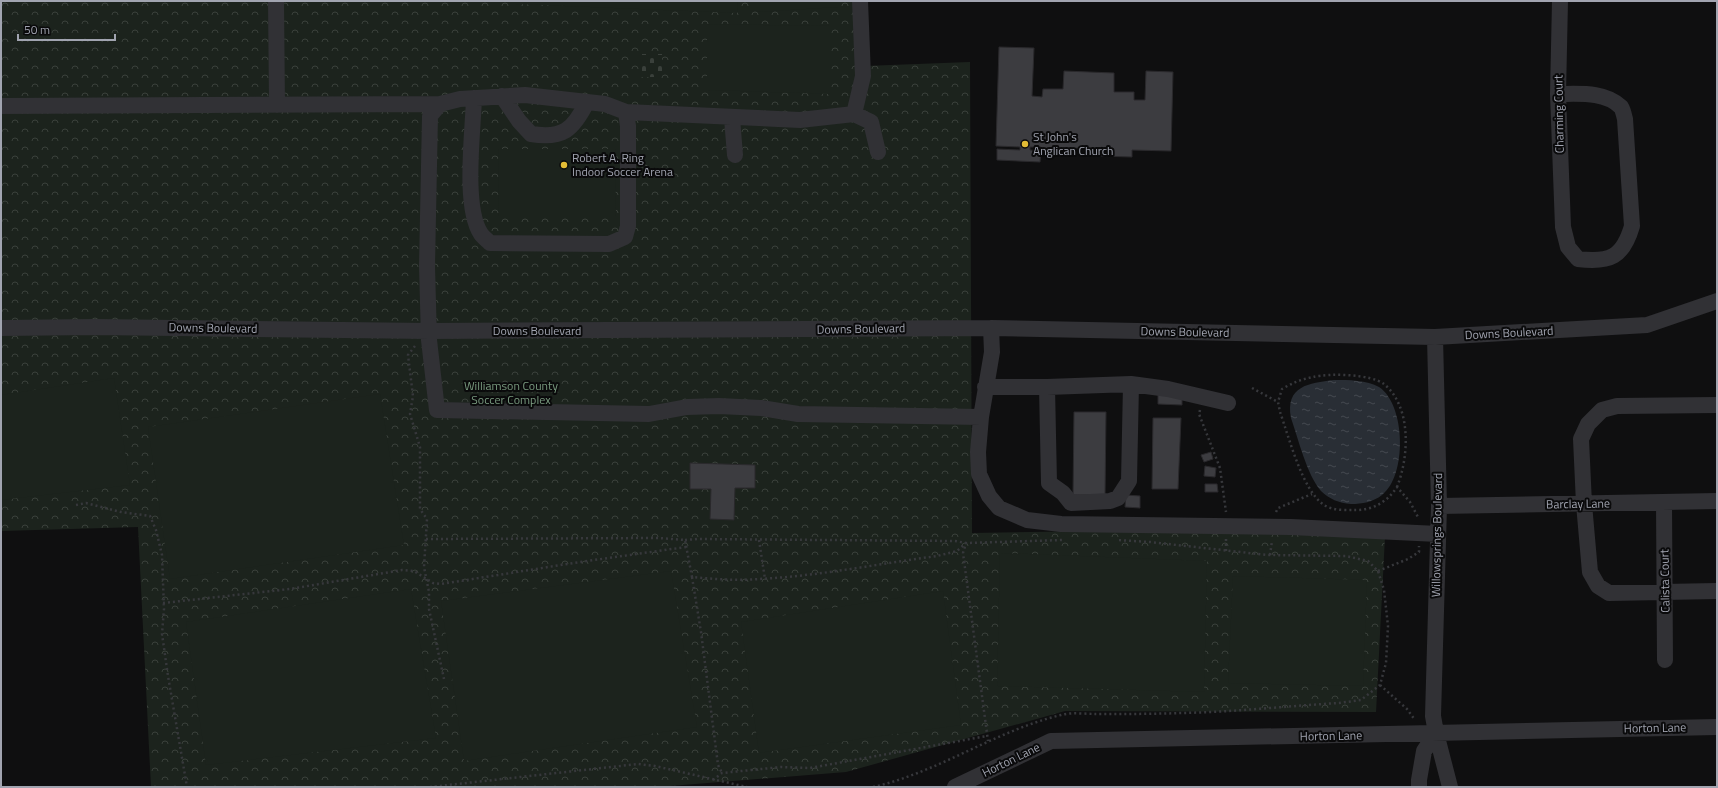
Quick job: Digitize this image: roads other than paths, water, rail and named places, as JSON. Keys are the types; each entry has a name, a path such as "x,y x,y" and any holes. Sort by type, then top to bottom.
{"street":[{"path":"276,1 277,105"},
{"path":"854,114 863,76 860,1"},
{"name":"Charming Court","path":"1558,94 1598,96 1609,99 1622,108 1626,119 1632,226 1627,241 1617,254 1607,259 1592,261 1578,259 1568,247 1563,227 1558,94 1560,1"},
{"path":"1,106 440,104 460,99 525,95 605,104 626,112 800,120 854,114 871,122 878,152"},
{"path":"502,96 530,134 546,136 563,132 577,120 586,102"},
{"path":"474,98 470,197 474,219 481,235 490,243 609,244 625,237 628,226 628,126 626,112"},
{"path":"440,104 430,116 428,266 429,340 437,410 649,414 687,407 719,406 761,408 798,414 981,417"},
{"path":"732,118 735,155"},
{"name":"Downs Boulevard","path":"1,328 94,327 430,332 991,328 1435,337 1647,325 1717,302"},
{"path":"991,328 992,352 985,387 978,452 979,474 989,496 999,508 1027,520 1061,524 1291,527 1438,534"},
{"name":"Willowsprings Boulevard","path":"1435,337 1439,506 1433,716 1450,787"},
{"path":"985,387 1047,387 1131,384 1168,389 1228,404"},
{"path":"1047,387 1049,483 1063,493 1071,502 1110,501 1118,498 1129,481 1131,384"},
{"path":"1717,405 1617,406 1602,410 1588,424 1581,439 1584,504 1590,572 1598,586 1609,593 1717,591"},
{"name":"Barclay Lane","path":"1439,506 1717,501"},
{"name":"Calista Court","path":"1664,503 1665,660"},
{"name":"Horton Lane","path":"955,787 1051,741 1717,727"},
{"path":"1419,787 1424,751 1436,733"}],"water":[{"path":"1334,380 1357,381 1369,383 1379,387 1388,396 1394,409 1398,424 1400,441 1399,457 1396,473 1390,486 1382,495 1359,504 1342,503 1334,500 1321,491 1311,476 1291,418 1290,407 1295,393 1308,385"}],"place":[{"name":"St John's Anglican Church","path":"1025,144"},
{"name":"Robert A. Ring Indoor Soccer Arena","path":"564,165"}],"park label":[{"name":"Williamson County Soccer Complex","path":"511,393"}]}
